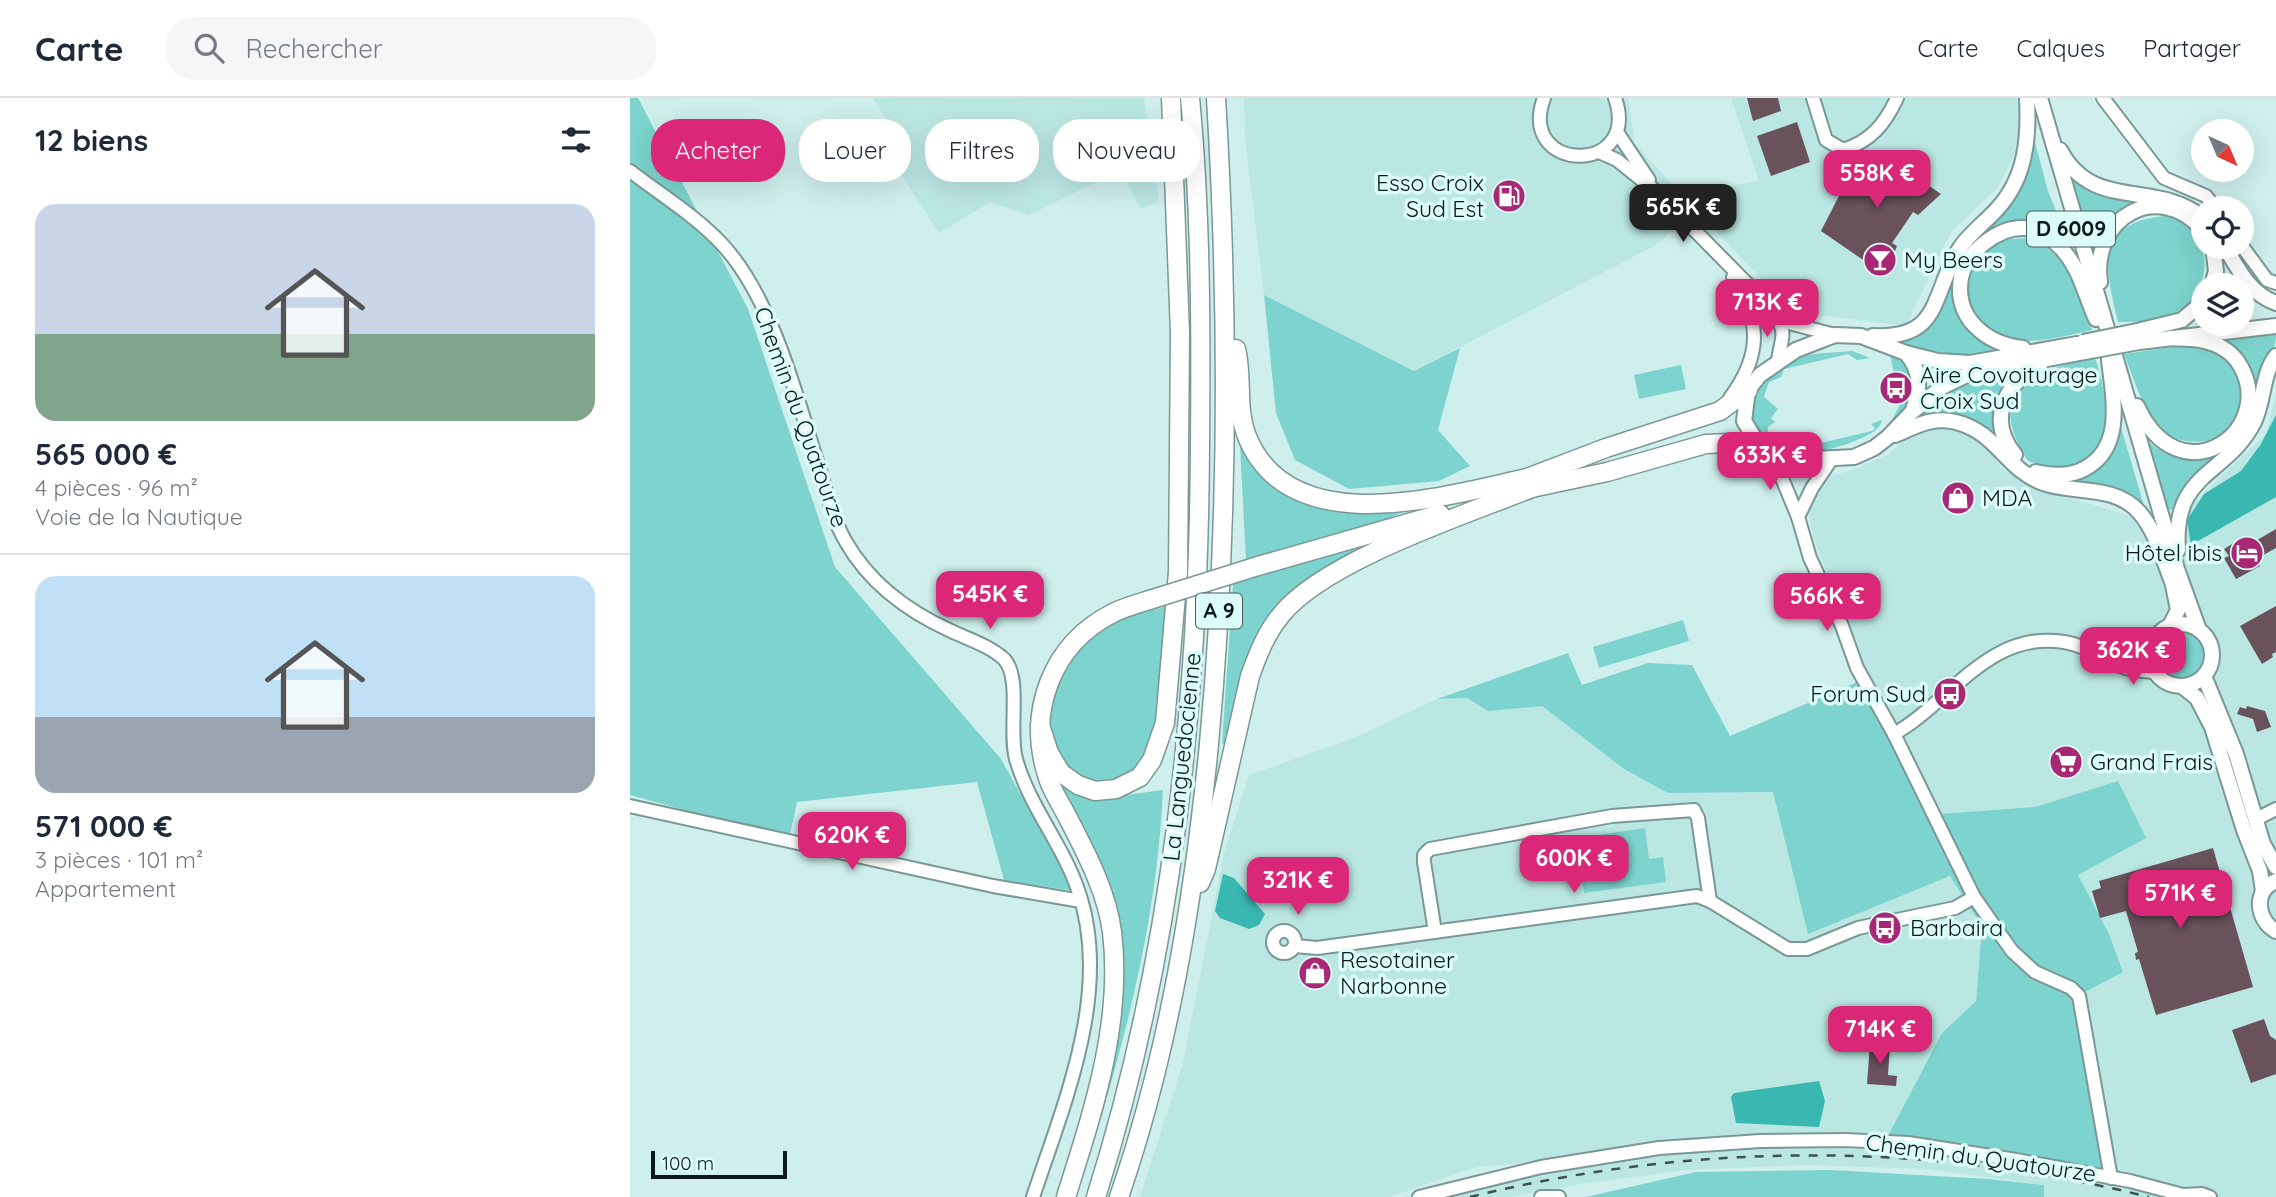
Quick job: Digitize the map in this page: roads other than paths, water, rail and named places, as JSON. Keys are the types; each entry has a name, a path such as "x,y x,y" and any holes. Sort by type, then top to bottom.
{"highway":[{"path":"1040,725 1049,753 1061,773 1078,785 1096,791 1116,789 1140,777 1152,760 1165,723 1178,559 1179,320 1171,98"},
{"name":"La Languedocienne","path":"1096,1197 1122,1105 1162,923 1181,789 1191,681 1201,508 1202,341 1198,203 1190,98"},
{"name":"La Languedocienne","path":"1119,1197 1164,1032 1188,911 1203,799 1221,593 1226,407 1225,309 1216,98"},
{"path":"1225,309 1237,354 1241,417 1247,436 1260,459 1277,477 1300,491 1327,500 1371,504 1417,502 1607,472 1706,444 1728,443 1766,451"},
{"path":"1188,911 1206,869 1250,676 1258,652 1281,614 1307,590 1362,560 1606,448 1720,411 1748,390"},
{"path":"1066,1197 1094,1107 1110,1033 1116,970 1112,928 1099,883 1047,776 1040,725 1047,687 1054,668 1072,643 1095,623 1116,611 1534,482"}],"main road":[{"path":"1861,336 1906,335 1919,327 1929,315 1960,248 2003,202 2020,174 2028,134 2026,98"},
{"name":"D 6009","path":"2038,101 2060,152 2080,177 2101,188 2171,200 2191,209"},
{"name":"D 6009","path":"2038,101 2112,359 2114,417 2113,429 2105,451 2089,467 2058,476 2036,472 2018,460 2001,428 2006,395 2017,380 2052,357"},
{"path":"2104,330 2098,266 2101,244 2113,226 2143,208 2162,206 2191,218"},
{"path":"2039,349 1996,343 1973,324 1965,310 1961,276 1970,257 2004,231 2025,228 2043,233 2061,247 2077,268 2104,330"},
{"path":"2232,259 2258,295 2276,303"},
{"path":"2138,336 2182,320 2191,312"},
{"path":"2254,319 2276,317"},
{"name":"D 6009","path":"2138,336 2171,338 2276,326"},
{"name":"D 6009","path":"1766,451 1797,460 1854,457 1874,448 1887,438 1913,411 1942,387 1969,374 2052,357 2078,348 2191,327"},
{"name":"D 6009","path":"1748,390 1760,375 1778,361 1796,350 1835,335 1861,336 1906,354 1938,362 1970,363 2039,349 2078,348"},
{"path":"2112,359 2145,423 2161,441 2190,453 2208,450 2230,440 2242,424 2251,403 2250,386 2246,374 2230,352 2206,341 2171,338"},
{"path":"1906,354 1914,363 1920,390 1913,411"},
{"path":"2177,569 2176,526 2189,492 2243,440 2255,419 2276,356"},
{"path":"2112,359 2177,569 2211,656 2204,676 2196,682 2182,686 2169,684 2155,672 2150,653 2158,634 2170,626 2178,610 2176,593 2112,359"},
{"path":"1748,390 1744,421 1749,433 1766,451"},
{"path":"1887,438 1931,419 1955,421 1975,428 1990,438 2015,467 2045,484 2112,494 2127,501 2150,528 2176,593"},
{"path":"2170,626 2189,626 2199,630"},
{"path":"2204,676 2236,754 2263,844 2276,867"},
{"path":"2182,686 2197,698 2212,727 2244,830 2260,871 2263,891 2259,909 2262,917 2275,931"},
{"path":"2263,891 2276,881"}],"street":[{"path":"1540,102 1543,132 1557,151 1573,157 1586,157 1607,146 1617,132 1620,115 1616,98"},
{"path":"1813,98 1826,140 1843,150 1862,144 1886,121 1897,98"},
{"path":"2103,98 2164,178 2204,196"},
{"path":"1617,132 1657,192"},
{"path":"1599,152 1617,160 1657,192 1719,257 1789,323 1835,335"},
{"name":"Chemin du Quatourze","path":"630,171 722,243 755,292 776,339 825,491 846,542 864,568 900,603 928,621 993,651 1006,661 1013,673 1011,728 1015,757 1022,779 1078,889 1089,951 1087,1001 1079,1060 1033,1197"},
{"path":"1719,257 1752,314 1755,339 1744,379 1720,411"},
{"path":"2252,259 2267,280 2276,283"},
{"path":"1774,311 1782,326 1783,338 1778,361"},
{"path":"1766,451 1798,517 1804,542 1842,626 1857,667 1894,734 1974,897 2012,951 2035,972 2071,988 2079,996 2111,1178"},
{"path":"1798,517 1812,488 1831,460"},
{"path":"1894,734 1916,722 1954,684 1982,662 2021,643 2065,642 2120,666 2155,672"},
{"path":"2120,666 2150,653"},
{"path":"630,806 993,886 1081,901"},
{"path":"2256,819 2276,809"},
{"path":"1435,932 1424,862 1424,855 1430,849 1612,816 1694,810 1698,818 1710,901"},
{"path":"1295,946 1317,948 1697,896 1710,901 1788,949 1807,949 1858,928 1955,908 1974,897"},
{"name":"Chemin du Quatourze","path":"1419,1197 1541,1167 1659,1148 1760,1141 1845,1140 1908,1143 2111,1178 2183,1195 2202,1194 2210,1197"},
{"path":"1541,1197 1559,1197"}],"railway":[{"path":"1470,1197 1554,1179 1639,1166 1724,1158 1810,1155 1895,1158 1980,1166 2065,1179 2149,1197"}],"place":[{"name":"Esso Croix Sud Est","path":"1509,196"},
{"name":"My Beers","path":"1880,260"},
{"name":"Aire Covoiturage Croix Sud","path":"1896,388"},
{"name":"MDA","path":"1958,498"},
{"name":"Hôtel ibis","path":"2247,553"},
{"name":"Forum Sud","path":"1950,694"},
{"name":"Grand Frais","path":"2066,762"},
{"name":"Barbaira","path":"1885,928"},
{"name":"Resotainer Narbonne","path":"1315,973"}]}
